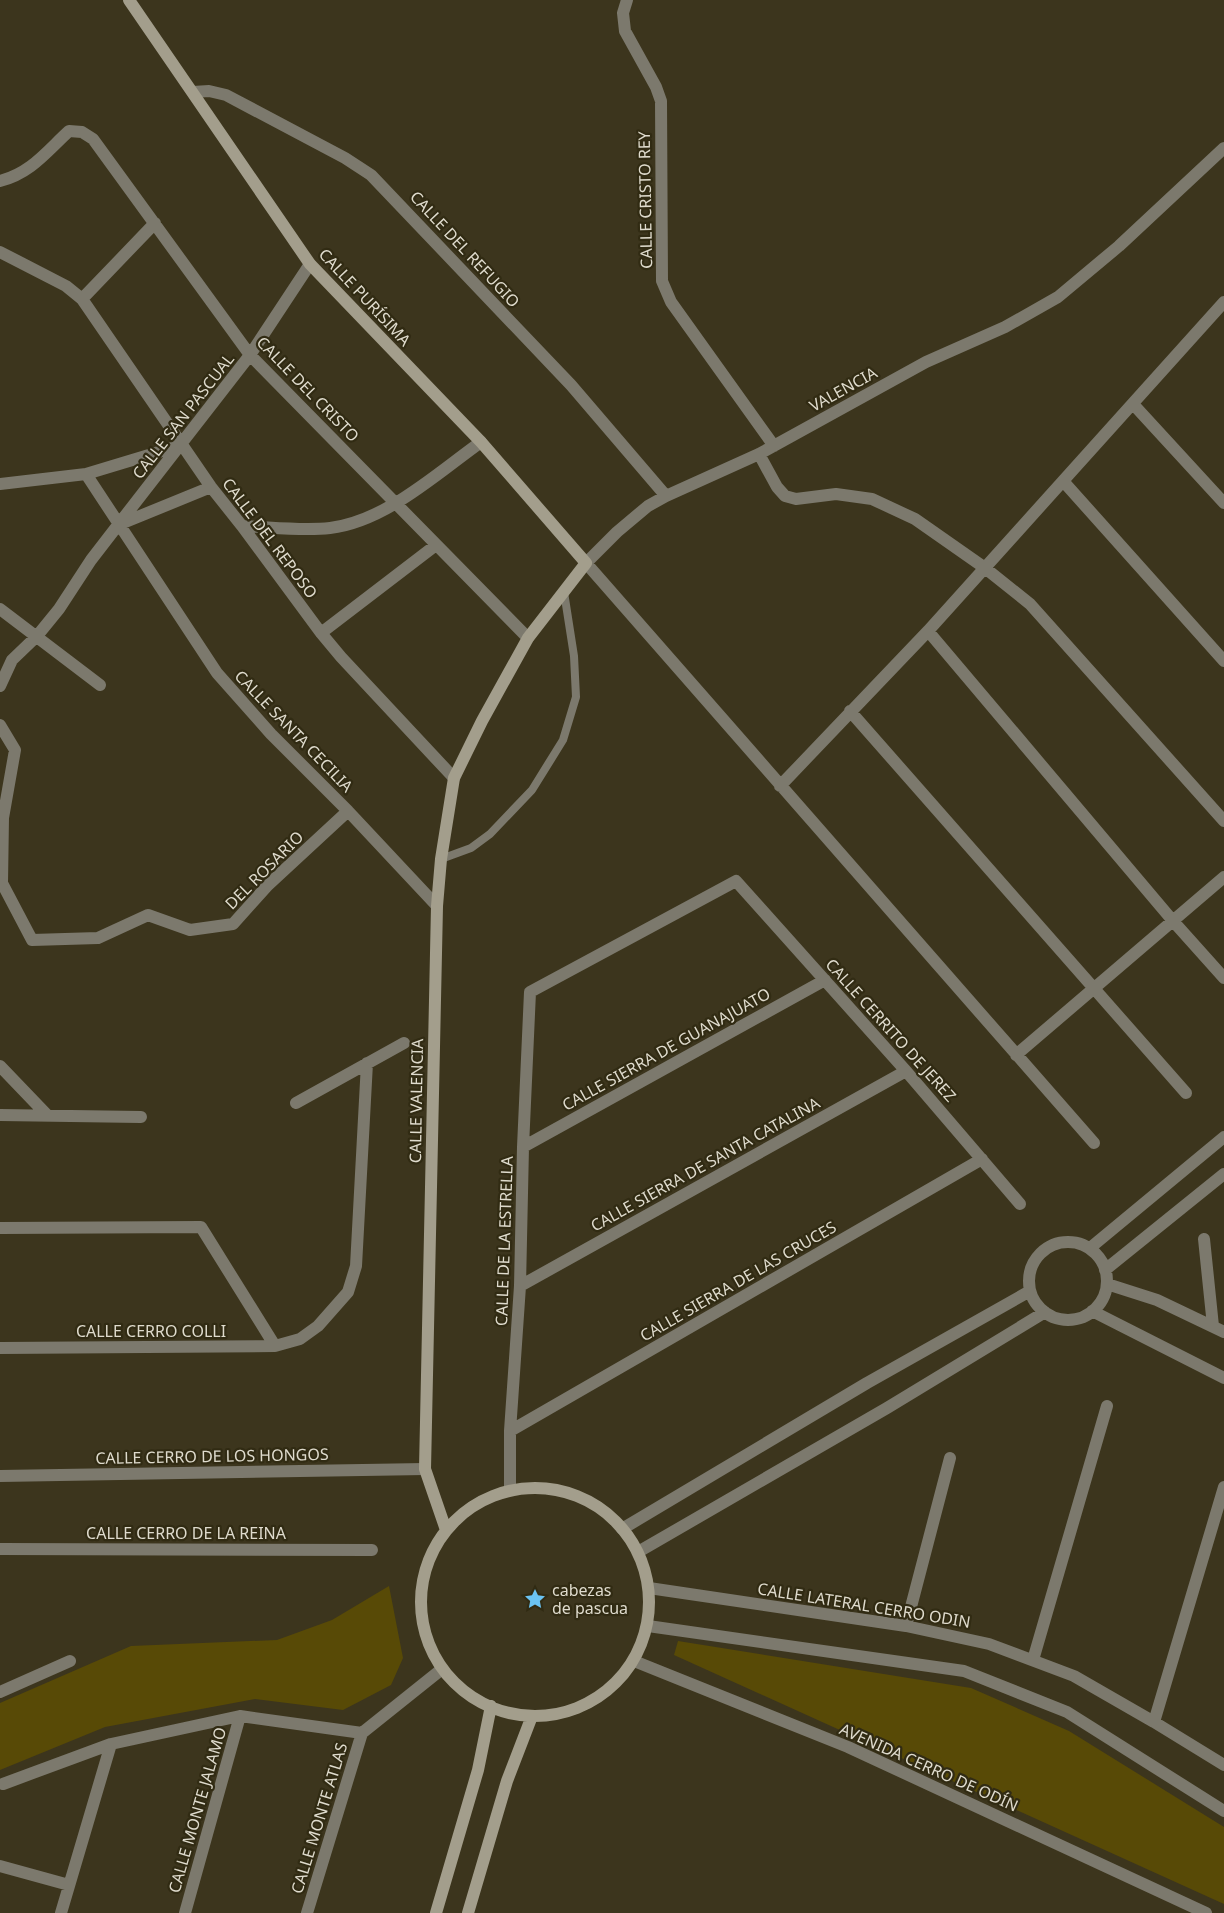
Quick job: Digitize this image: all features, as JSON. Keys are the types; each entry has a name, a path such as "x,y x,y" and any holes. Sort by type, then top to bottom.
{"street":[{"name":"CALLE PURÍSIMA","path":"129,0 310,264 481,442 586,563"},
{"name":"CALLE CRISTO REY","path":"627,0 623,13 624,31 657,87 660,101 662,281 671,302 774,446"},
{"name":"CALLE DEL REFUGIO","path":"193,92 209,91 226,95 345,158 371,175 571,385 666,496"},
{"name":"CALLE DEL CRISTO","path":"0,181 16,177 28,169 69,131 82,132 93,139 250,356 528,638"},
{"name":"VALENCIA","path":"503,681 528,638 586,563 617,532 648,506 759,454 926,362 1005,327 1058,297 1119,246 1224,148"},
{"path":"0,252 66,286 82,299 155,223"},
{"name":"CALLE SAN PASCUAL","path":"118,525 182,446 250,356 310,264"},
{"name":"CALLE DEL REPOSO","path":"82,299 211,487 321,633 454,778"},
{"path":"780,786 928,631 1224,302"},
{"path":"1133,404 1224,503"},
{"path":"242,526 302,529 330,528 356,522 396,504 481,442"},
{"path":"0,484 86,474 182,446"},
{"path":"759,454 777,487 785,496 795,499 836,494 872,499 915,519 985,568 1030,604 1224,821"},
{"name":"CALLE SANTA CECILIA","path":"86,474 217,673 271,734 348,811 437,906"},
{"path":"1063,481 1224,661"},
{"path":"0,686 12,660 37,636 59,609 91,560 118,525 211,487"},
{"path":"321,633 436,545"},
{"path":"586,563 1094,1143"},
{"path":"0,609 100,685"},
{"path":"928,631 1173,921 1224,978"},
{"name":"CALLE VALENCIA","path":"446,1530 425,1469 437,906 441,859 454,778 503,681"},
{"path":"850,711 1186,1093"},
{"name":"DEL ROSARIO","path":"0,725 15,750 3,818 2,883 32,940 98,938 148,915 190,930 232,924 268,885 348,811"},
{"path":"1016,1055 1224,877"},
{"name":"CALLE CERRITO DE JEREZ","path":"530,992 736,881 906,1071 1020,1204"},
{"name":"CALLE SIERRA DE GUANAJUATO","path":"523,1147 825,980"},
{"name":"CALLE DE LA ESTRELLA","path":"510,1490 510,1431 520,1286 530,992"},
{"path":"296,1103 404,1043"},
{"name":"CALLE CERRO COLLI","path":"0,1348 275,1347 300,1339 318,1326 348,1292 356,1266 367,1063"},
{"path":"0,1066 46,1115"},
{"name":"CALLE SIERRA DE SANTA CATALINA","path":"520,1286 906,1071"},
{"path":"0,1115 141,1117"},
{"path":"1089,1248 1224,1137"},
{"name":"CALLE SIERRA DE LAS CRUCES","path":"510,1431 982,1159"},
{"path":"1105,1270 1224,1174"},
{"path":"0,1228 201,1227 275,1347"},
{"path":"1204,1239 1219,1329"},
{"path":"1072,1241 1089,1248 1102,1262 1105,1270 1107,1284 1099,1304 1092,1311 1073,1319 1064,1319 1045,1312 1038,1306 1030,1291 1029,1272 1038,1255 1053,1244 1072,1241"},
{"path":"1107,1284 1157,1300 1219,1329"},
{"path":"622,1529 867,1383 1030,1291"},
{"path":"1092,1311 1224,1378"},
{"path":"638,1552 887,1408 1045,1312"},
{"path":"1033,1660 1107,1406"},
{"path":"906,1626 950,1458"},
{"name":"CALLE CERRO DE LOS HONGOS","path":"0,1476 425,1469"},
{"path":"548,1488 584,1499 616,1521 622,1529 638,1552 649,1588 648,1626 634,1661 609,1690 577,1709 539,1717 502,1712 468,1695 442,1669 425,1635 421,1598 428,1562 446,1530 475,1505 510,1490 548,1488"},
{"path":"1154,1722 1224,1488"},
{"name":"CALLE CERRO DE LA REINA","path":"0,1549 372,1550"},
{"name":"CALLE LATERAL CERRO ODIN","path":"649,1588 906,1626 989,1644 1074,1676 1224,1765"},
{"path":"648,1626 964,1671 1067,1712 1224,1811"},
{"path":"0,1692 70,1661"},
{"name":"AVENIDA CERRO DE ODÍN","path":"634,1661 848,1747 1206,1913"},
{"path":"3,1784 111,1744 240,1716 362,1733 442,1669"},
{"path":"436,1913 478,1770 492,1706"},
{"name":"CALLE MONTE JALAMO","path":"185,1913 240,1716"},
{"path":"468,1913 507,1781 532,1716"},
{"name":"CALLE MONTE ATLAS","path":"307,1913 362,1733"},
{"path":"61,1913 111,1744"},
{"path":"0,1866 69,1885"}],"lane":[{"path":"441,859 471,848 490,834 532,790 563,740 576,696 574,656 564,592"}],"shaded area":[{"path":"389,1586 403,1658 391,1685 343,1710 255,1699 105,1727 0,1770 0,1703 131,1646 277,1640 332,1620"},
{"path":"678,1641 971,1688 1069,1731 1224,1827 1224,1904 674,1655"}],"place":[{"name":"cabezas de pascua","path":"535,1599"}]}
